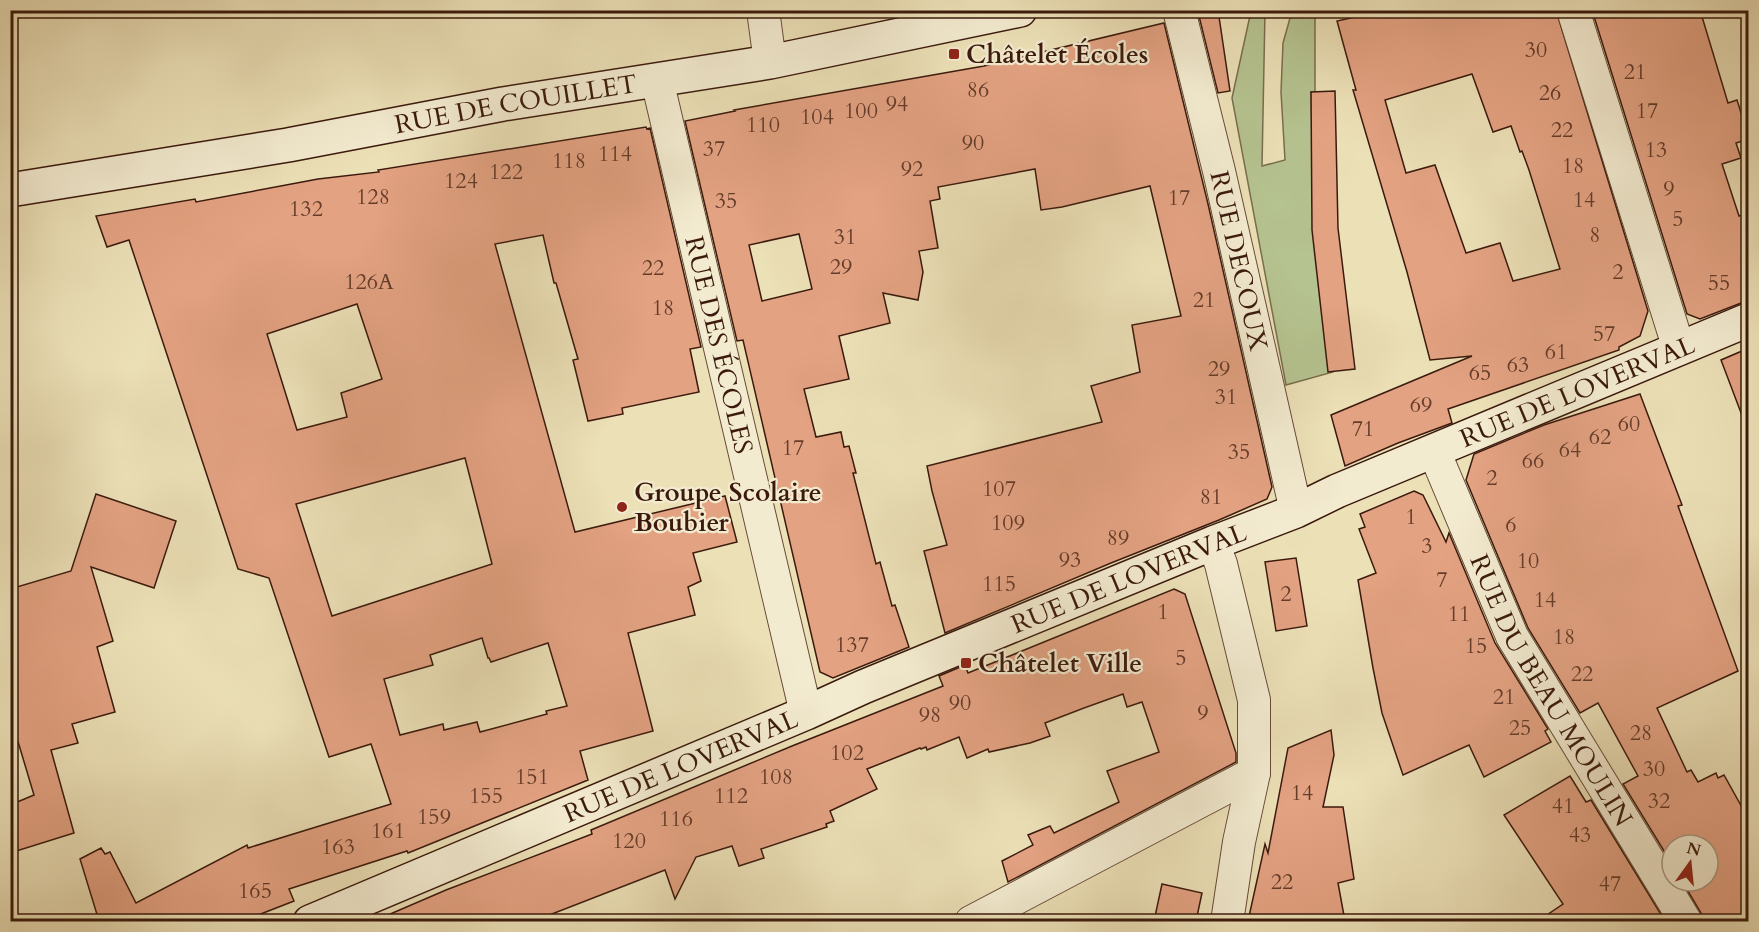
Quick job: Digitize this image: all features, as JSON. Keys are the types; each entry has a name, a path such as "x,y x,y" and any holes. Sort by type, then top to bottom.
{"street":[{"path":"763,10 770,62"},
{"name":"RUE DE COUILLET","path":"10,190 288,145 503,104 770,62 1020,10"},
{"name":"RUE DECOUX","path":"1179,10 1220,171 1296,512"},
{"path":"1573,10 1679,349"},
{"name":"RUE DES ÉCOLES","path":"657,80 806,713"},
{"name":"RUE DE LOVERVAL","path":"310,921 806,713 862,687 1213,543 1296,512 1337,491 1749,320"},
{"name":"RUE DU BEAU MOULIN","path":"1434,451 1512,636 1686,921"},
{"path":"1213,543 1221,564 1254,700 1254,773 1239,842 1227,921"},
{"path":"971,921 1254,773"}],"green space":[{"path":"1251,11 1265,11 1262,166 1285,160 1281,92 1283,43 1292,11 1315,11 1315,92 1311,92 1314,212 1334,367 1333,372 1286,385 1232,98"}],"building":[{"path":"1218,10 1230,91 1218,93 1198,12"},
{"path":"1358,10 1556,10 1648,311 1640,336 1619,347 1619,350 1448,409 1452,423 1345,466 1331,415 1472,356 1430,360 1407,272 1353,90 1356,90 1337,21 1360,16","holes":["1472,74 1493,132 1511,126 1529,170 1560,269 1513,281 1500,243 1466,253 1435,165 1406,173 1385,100"]},
{"path":"1592,10 1700,10 1728,103 1737,100 1749,138 1736,143 1741,158 1722,164 1739,216 1749,213 1749,302 1700,319 1687,314"},
{"path":"1164,23 1208,204 1272,487 1267,499 945,633 924,551 947,545 927,466 1102,422 1091,386 1140,372 1132,325 1181,316 1150,186 1041,210 1035,169 938,187 940,199 930,201 938,248 919,251 923,272 918,300 883,293 890,323 839,336 849,379 804,389 816,437 841,432 844,447 849,446 856,473 853,473 876,564 880,562 892,606 895,605 909,647 833,678 820,672 743,340 737,341 685,121 734,110 984,66","holes":["799,234 812,289 762,301 749,245"]},
{"path":"1335,91 1338,228 1355,369 1328,372 1312,230 1311,92"},
{"path":"650,128 701,347 690,349 699,392 622,408 623,414 588,421 573,360 578,359 556,283 554,283 543,235 495,244 575,532 725,496 737,542 693,553 701,581 688,587 695,615 628,633 653,731 580,751 588,780 408,853 407,851 289,889 294,901 253,917 239,921 99,921 80,859 101,848 105,854 110,852 136,903 247,845 248,848 391,804 371,744 329,757 269,578 238,569 129,240 107,247 96,216 195,199 196,202 318,179 379,172 378,170","holes":["357,304 382,379 341,393 347,417 297,430 267,334","465,458 492,564 332,616 296,504","482,638 491,662 548,643 567,706 546,711 547,714 480,732 477,722 444,730 443,724 400,735 384,679 433,665 430,655"]},
{"path":"1749,348 1749,426 1746,426 1721,360"},
{"path":"1640,394 1682,505 1678,506 1738,671 1657,708 1687,772 1691,770 1698,782 1716,773 1718,778 1724,775 1749,820 1749,921 1704,921 1689,893 1720,893 1720,833 1660,833 1660,844 1623,784 1638,776 1598,703 1580,713 1528,628 1466,480 1474,454 1544,425"},
{"path":"1414,491 1423,495 1446,542 1449,533 1495,643 1548,729 1545,731 1551,742 1484,777 1469,745 1403,775 1382,713 1358,580 1376,573 1359,529 1365,527 1360,514"},
{"path":"96,494 176,521 154,588 91,567 113,641 97,647 115,712 72,724 78,743 51,750 74,833 10,853 10,805 34,795 10,715 10,589 71,571"},
{"path":"1296,558 1307,626 1276,631 1265,562"},
{"path":"1174,589 1185,594 1236,753 1236,762 1008,882 1002,861 1033,845 1028,835 1050,826 1054,833 1119,802 1107,771 1159,752 1142,702 1127,707 1123,694 1084,708 1045,723 1050,736 1030,743 989,752 988,749 967,758 959,737 927,750 926,747 920,748 867,769 877,789 830,811 834,821 826,824 827,827 761,849 764,858 739,866 732,846 696,857 675,899 665,870 534,921 374,921 446,890 592,834 591,830 943,686 939,676 965,665 968,673"},
{"path":"1331,730 1334,755 1323,807 1343,807 1354,879 1338,883 1345,921 1248,921 1265,844 1268,853 1288,748"},
{"path":"1570,776 1586,802 1591,800 1665,921 1538,921 1563,904 1504,815"},
{"path":"1162,884 1202,893 1196,921 1154,921"}],"place":[{"name":"Châtelet Écoles","path":"954,54"},
{"name":"Groupe Scolaire Boubier","path":"622,507"},
{"name":"Châtelet Ville","path":"966,663"}]}
